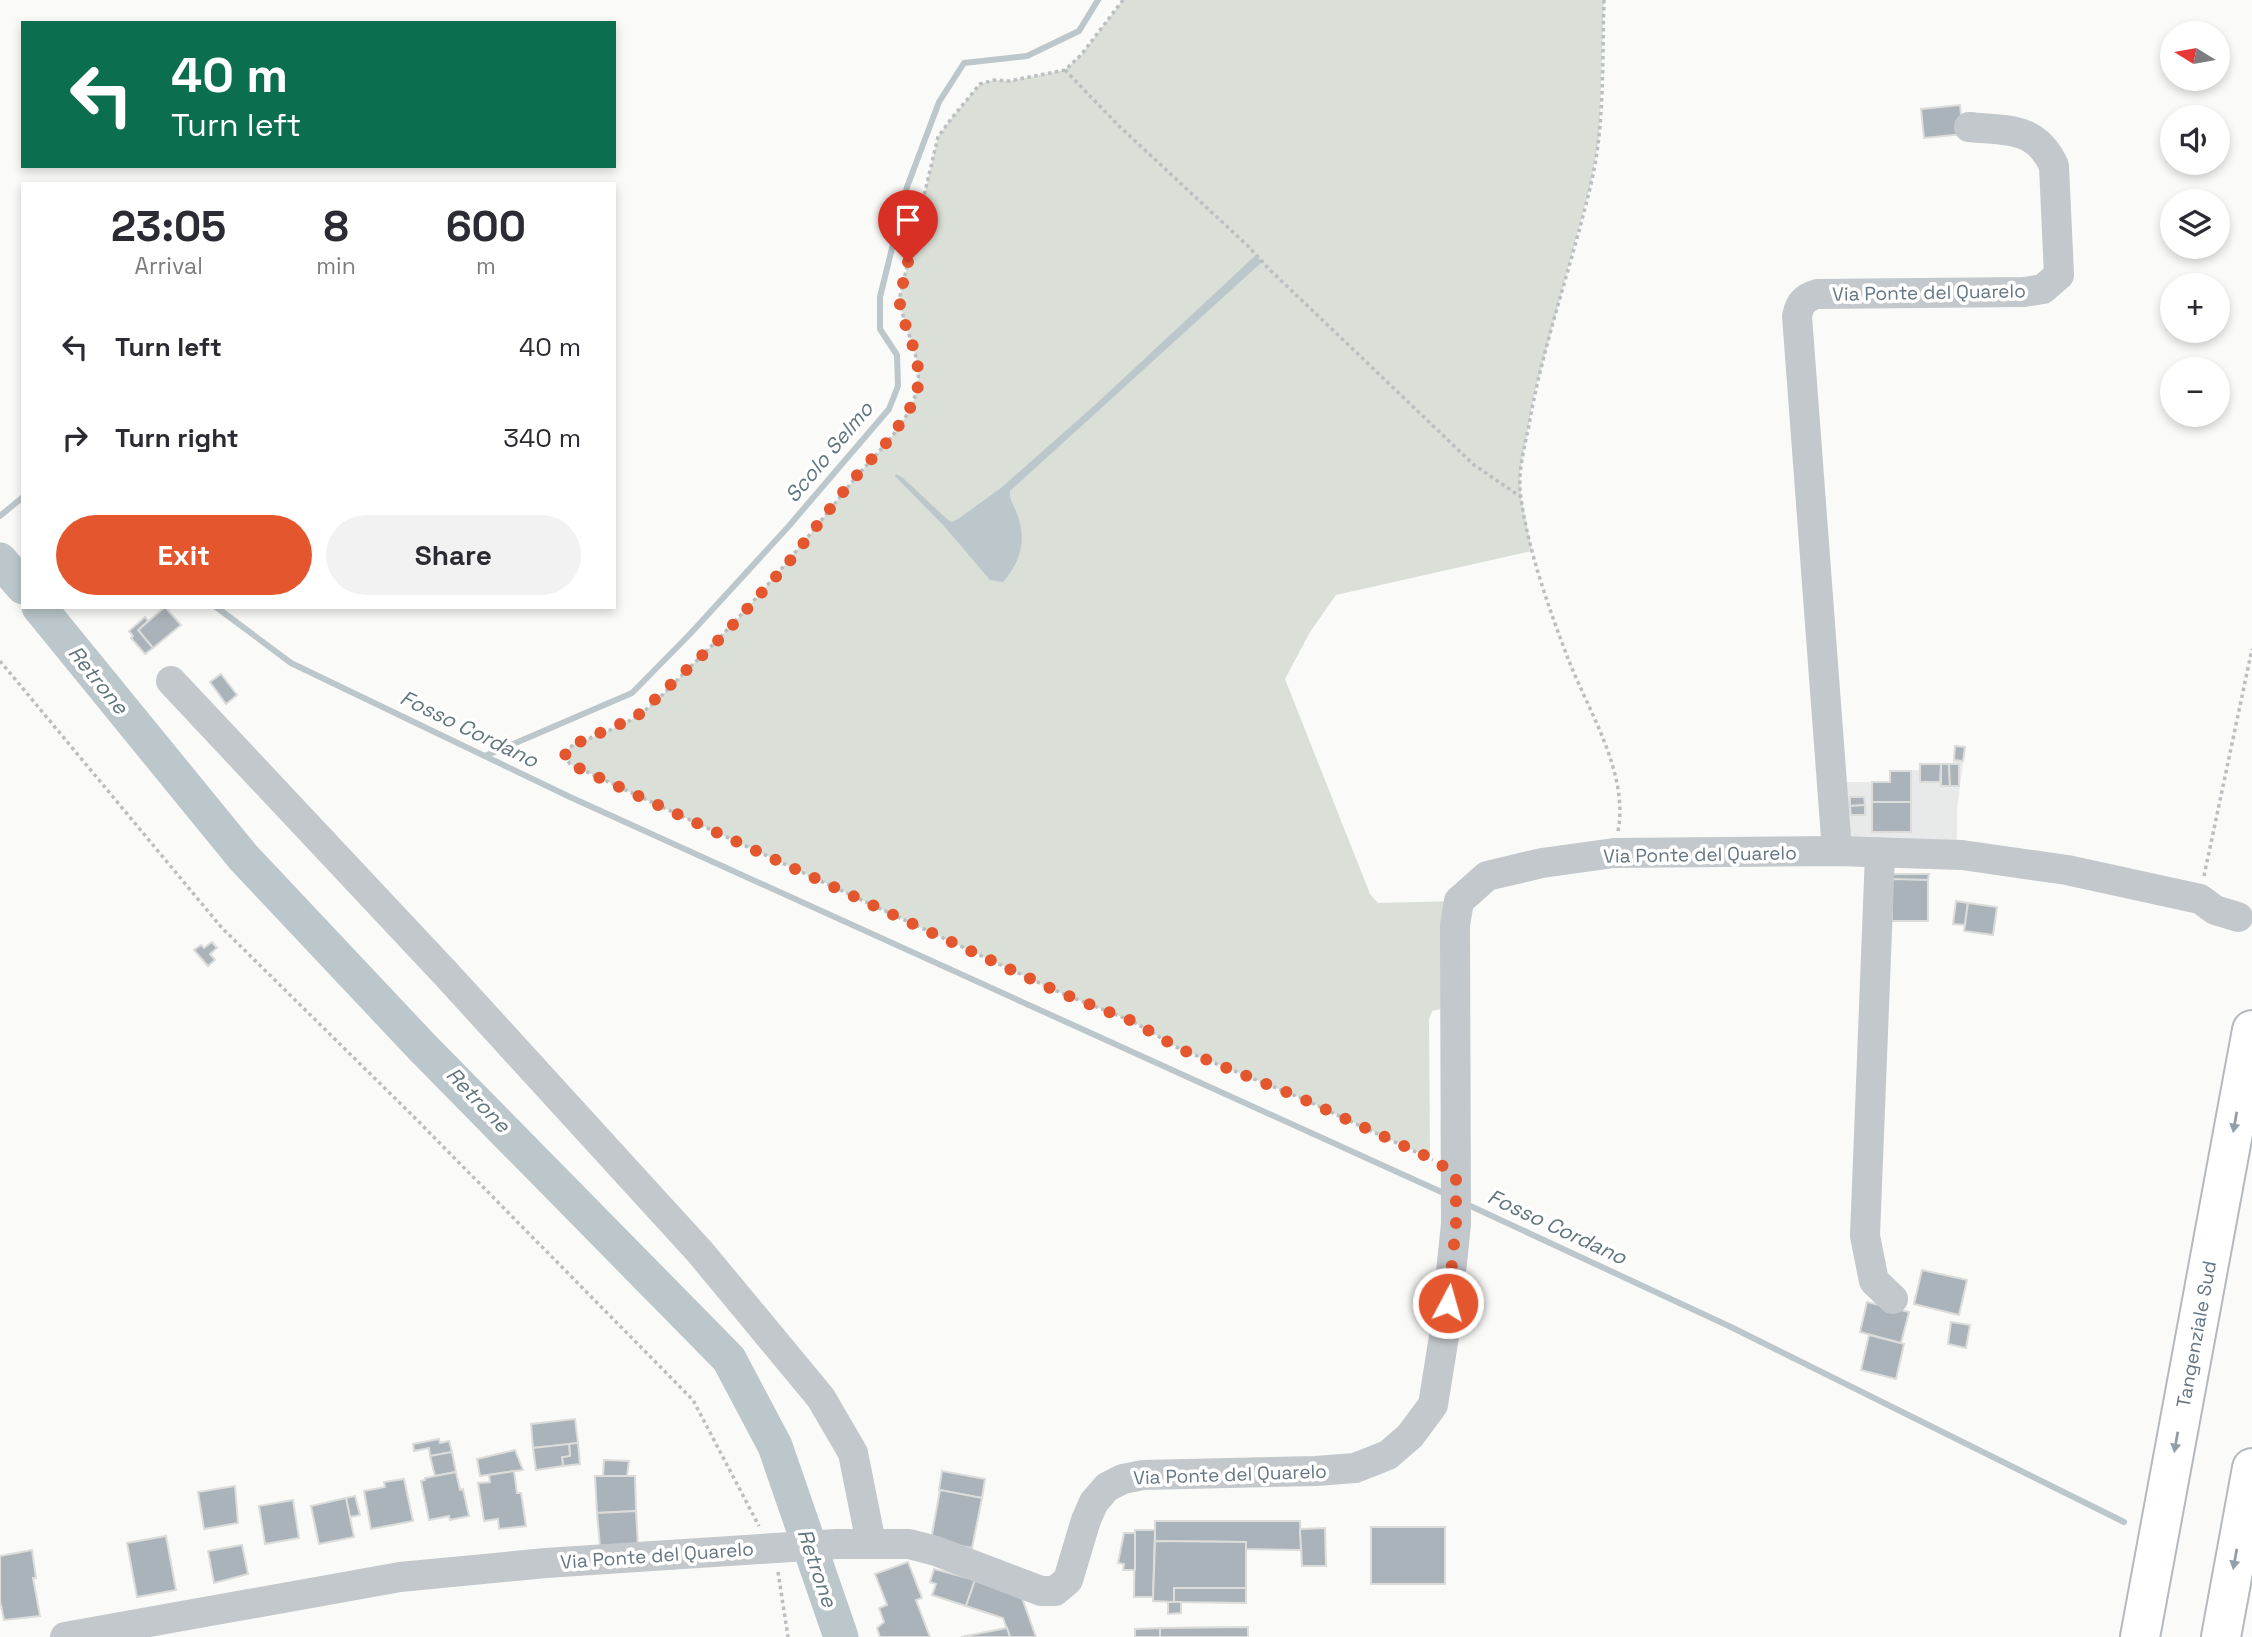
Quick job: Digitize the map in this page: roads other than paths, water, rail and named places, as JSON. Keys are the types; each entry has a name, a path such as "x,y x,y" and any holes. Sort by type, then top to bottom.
{"highway":[{"name":"Tangenziale Sud","path":"2140,1637 2252,1030"},
{"name":"Tangenziale Sud","path":"2167,1637 2252,1171"},
{"path":"2221,1637 2252,1468"}],"street":[{"name":"Via Ponte del Quarelo","path":"1837,851 1797,316 1800,304 1807,297 1817,294 2024,292 2043,289 2059,275 2054,166 2048,152 2041,143 2028,136 1969,127"},
{"path":"172,681 691,1241 821,1398 853,1453 871,1543"},
{"name":"Via Ponte del Quarelo","path":"65,1637 400,1577 837,1544 909,1544 936,1551 1041,1591 1055,1591 1068,1580 1094,1502 1107,1487 1123,1479 1143,1475 1355,1468 1388,1455 1409,1436 1433,1405 1443,1343 1456,1224 1455,925 1459,901 1487,876 1542,863 1614,853 1837,851 1962,855 2067,870 2200,899 2215,910 2238,917"},
{"path":"1880,854 1865,1236 1874,1281 1892,1299"}],"waterway":[{"name":"Scolo Selmo","path":"485,756 632,693 788,527 889,409 898,386 897,355 880,329 880,297 907,187 939,102 964,63 1027,56 1079,31 1098,0"},
{"name":"Fosso Cordano","path":"0,516 21,499"},
{"name":"Retrone","path":"0,560 21,585"},
{"name":"Retrone","path":"41,609 243,857 422,1047 729,1359 775,1446 841,1637"},
{"name":"Fosso Cordano","path":"219,609 291,663 570,797 1448,1195"},
{"name":"Fosso Cordano","path":"1464,1203 1731,1327 2124,1522"},
{"name":"Retrone","path":"832,1637 834,1615"}]}
